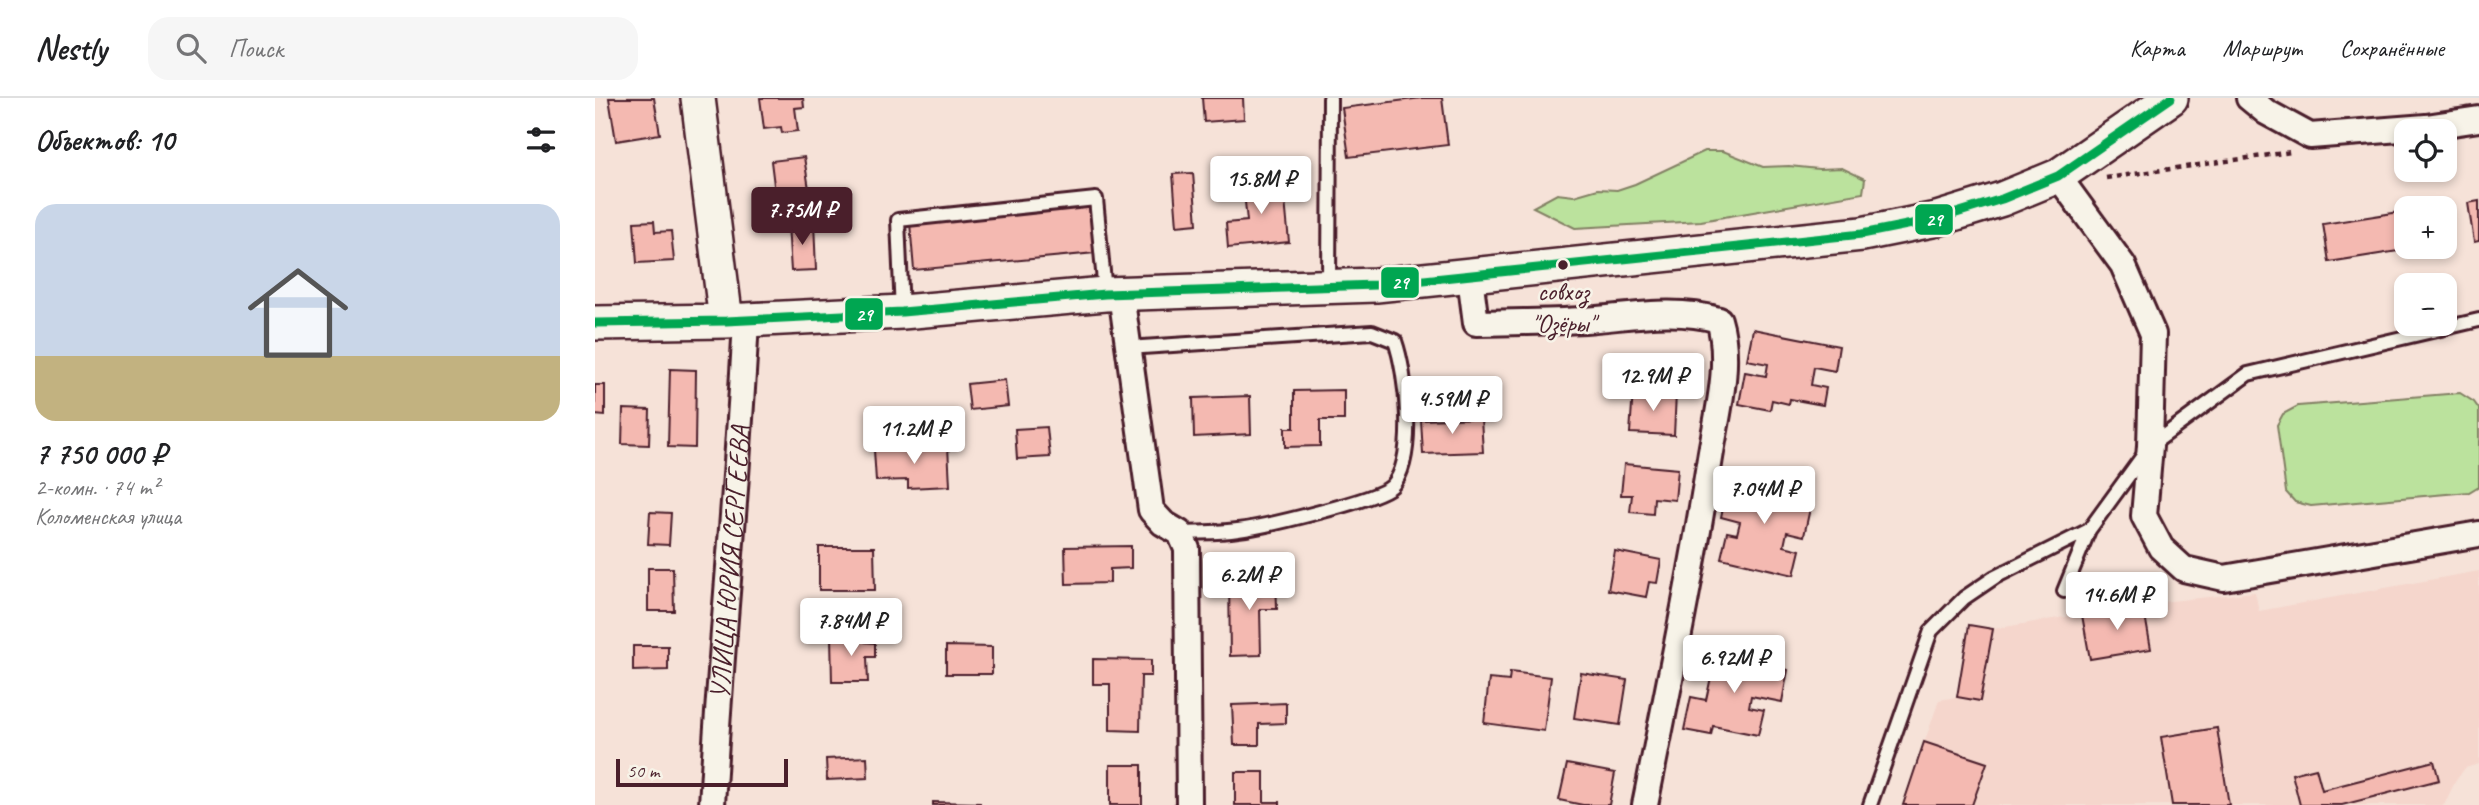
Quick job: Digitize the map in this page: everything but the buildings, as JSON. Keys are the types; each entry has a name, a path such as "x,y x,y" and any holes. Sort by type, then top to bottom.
{"street":[{"name":"УЛИЦА ЮРИЯ СЕРГЕЕВА","path":"698,98 736,320 743,391 719,677 712,805"},
{"path":"595,323 902,312 1113,294 1329,288 1470,277 1862,234 1950,215 2002,199 2058,176 2171,98"},
{"path":"2249,98 2266,112 2310,136 2426,127 2479,119"},
{"path":"2058,176 2123,265 2153,334 2150,446 2144,516 2161,548 2184,569 2224,578 2479,534"},
{"path":"1470,277 1476,323 1585,320 1672,313 1719,320 1725,340 1721,386 1695,557 1645,805"},
{"path":"1113,294 1127,348 1151,510 1163,523 1179,533 1187,549 1189,805"}],"lane":[{"path":"1329,288 1330,98"},
{"path":"902,312 898,220 1096,199 1113,294"},
{"path":"2064,591 2089,530 2150,446 2248,374 2479,320"},
{"path":"1127,348 1372,332 1395,341 1401,358 1409,435 1406,458 1392,486 1373,495 1295,518 1237,531 1179,533"},
{"path":"1870,805 1931,631 1964,598 1994,577 2089,530"}],"path":[{"path":"2093,180 2297,151"}],"shaded area":[{"path":"2479,571 2479,764 2465,768 2444,805 1903,805 1939,700 1957,697 1969,625 1993,629 2143,604 2255,592 2259,611"}],"green space":[{"path":"1705,151 1723,151 1763,167 1842,168 1865,179 1863,193 1701,221 1575,228 1533,207 1557,194 1574,196 1598,189 1617,190"},
{"path":"2460,393 2474,402 2479,409 2479,486 2469,492 2311,506 2295,502 2286,492 2277,425 2283,414 2298,406"}],"transit line":[{"name":"29","path":"595,323 726,321 902,312 1105,294 1376,285 1862,234 1937,219 2002,199 2058,176 2171,98"}],"place":[{"name":"совхоз \"Озёры\"","path":"1563,265"}]}
